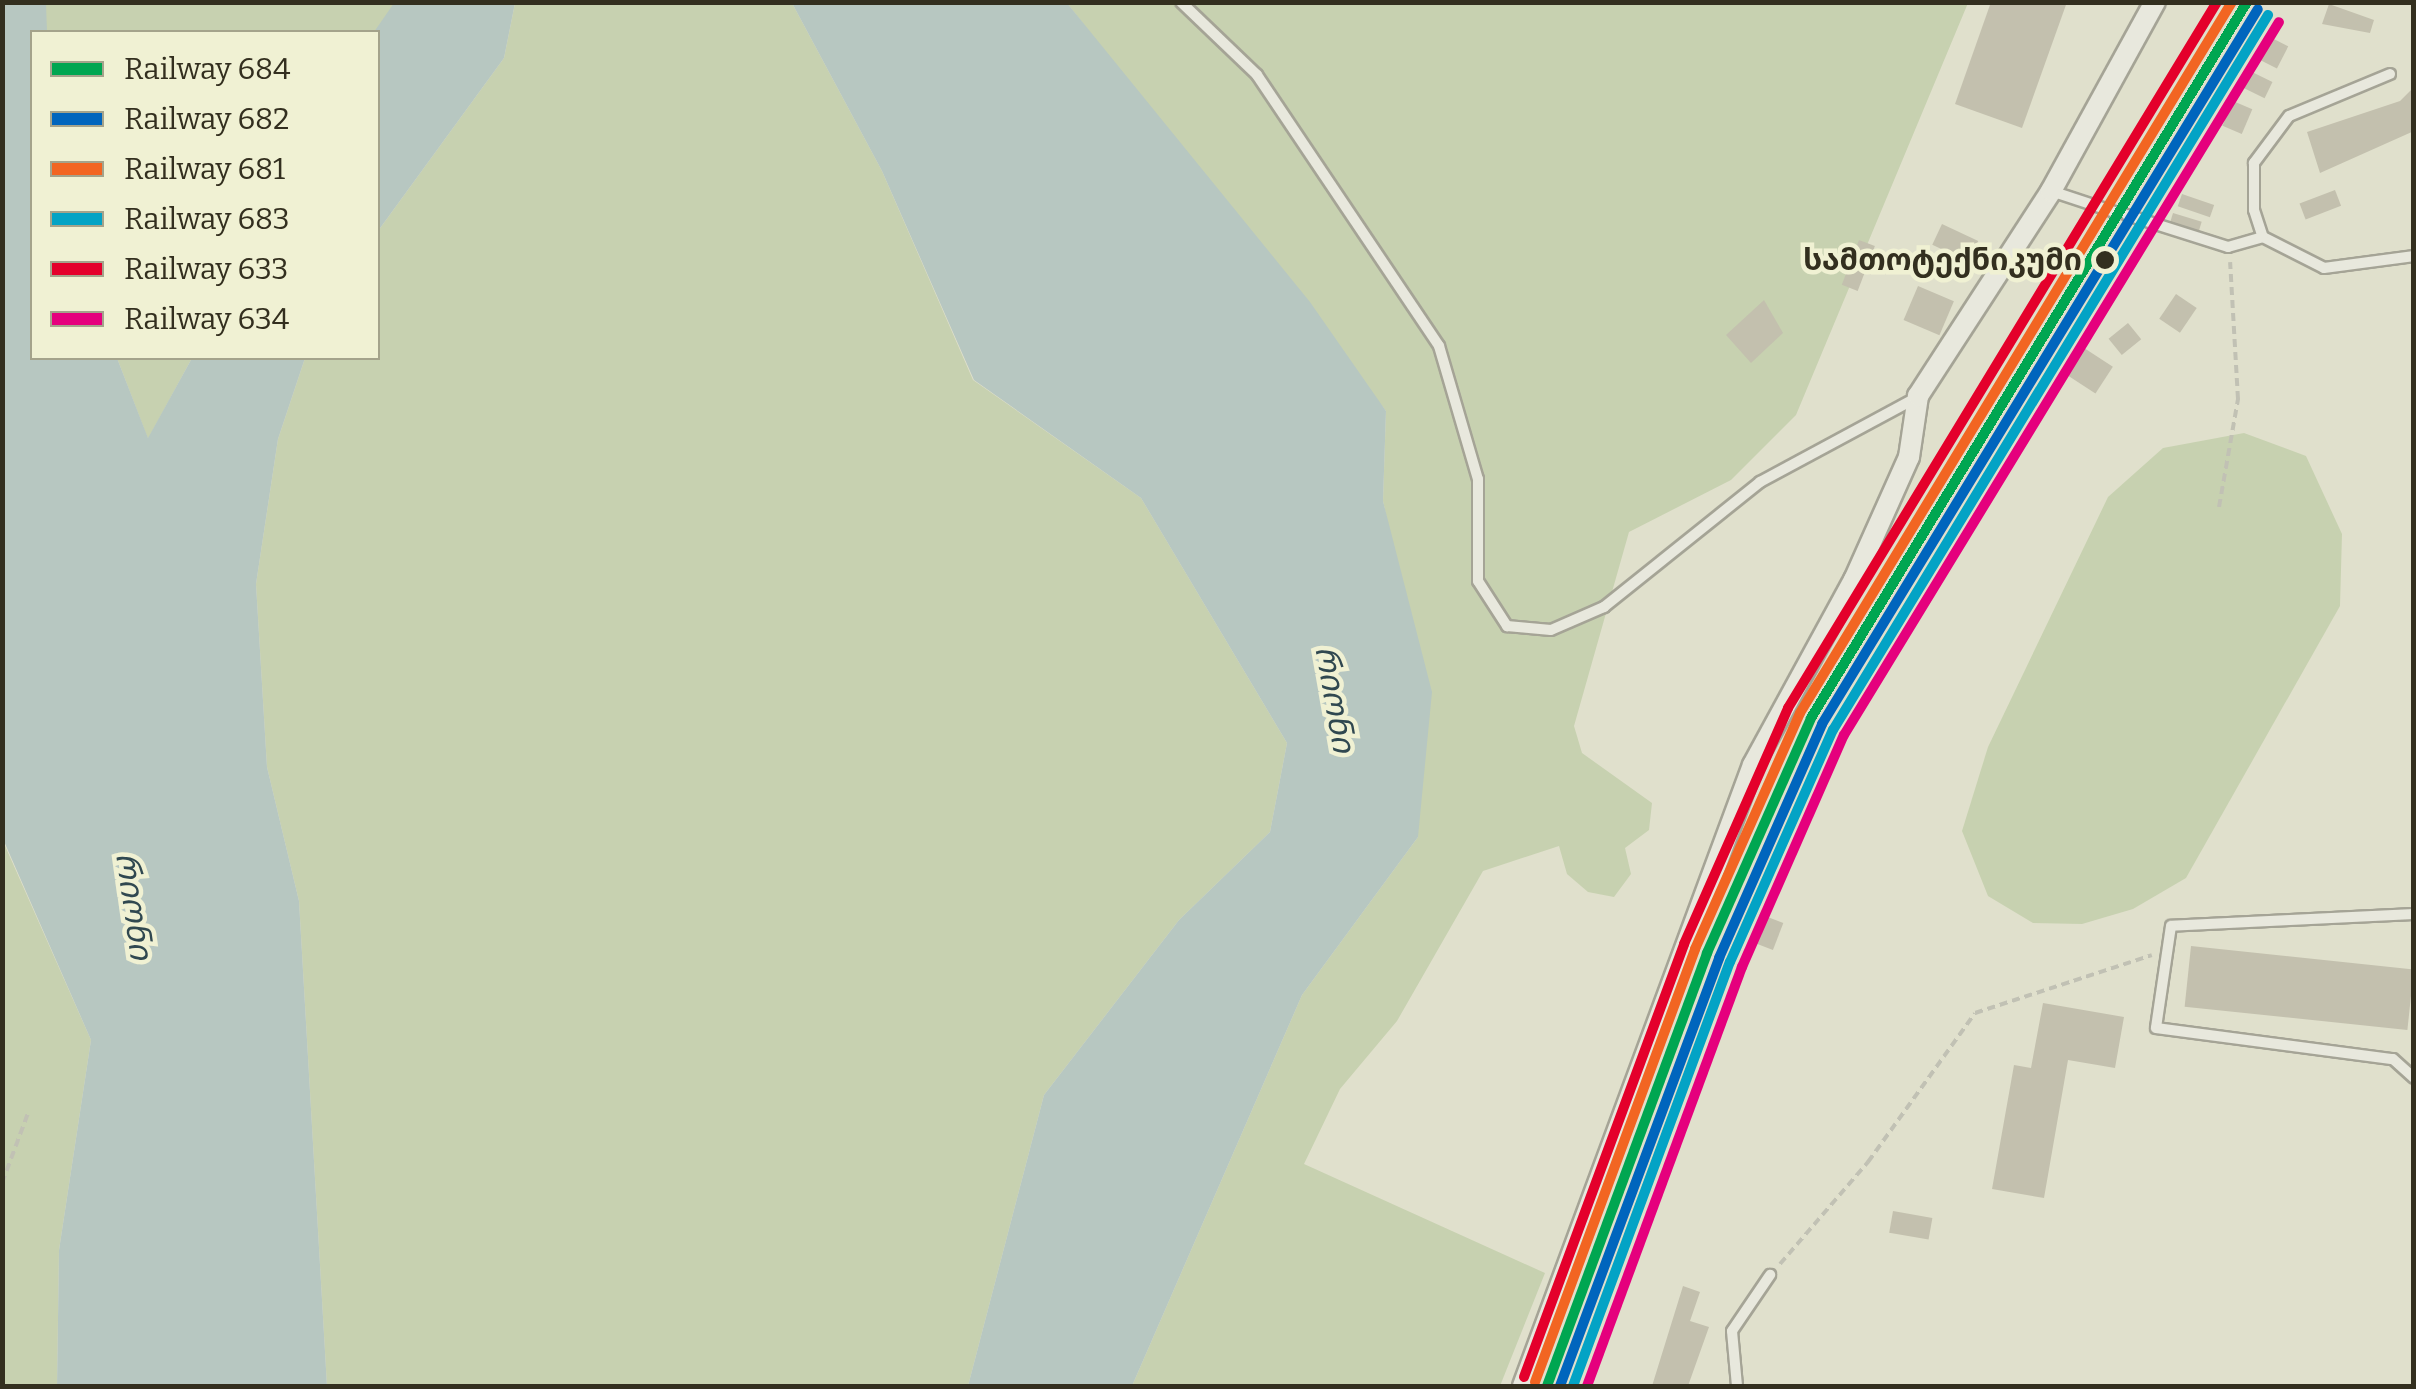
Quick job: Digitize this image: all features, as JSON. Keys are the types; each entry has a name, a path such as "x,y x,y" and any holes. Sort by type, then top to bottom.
{"street":[{"path":"1523,1386 1753,765 1862,562 1909,458 1918,396 2052,191 2155,2"}],"lane":[{"path":"1181,2 1256,75 1439,346 1478,479 1478,581 1508,626 1551,630 1604,607 1760,482 1918,396"},
{"path":"2264,237 2254,163 2289,116 2390,74"},
{"path":"2052,191 2228,247 2264,237 2324,268 2414,256"},
{"path":"2414,914 2170,926 2156,1028 2392,1058 2414,1078"},
{"path":"1737,1386 1732,1330 1770,1275"}],"path":[{"path":"2219,507 2238,398 2228,247"},
{"path":"1770,1275 1868,1162 1975,1013 2167,948"},
{"path":"2,1183 28,1113"}],"green space":[{"path":"46,3 394,3 394,32 46,30"},
{"path":"515,3 792,3 882,171 973,380 1141,498 1287,743 1270,832 1179,920 1044,1095 968,1386 327,1386 299,901 267,767 256,584 278,439 304,360 380,360 380,228 504,58"},
{"path":"1067,3 1968,3 1796,415 1731,480 1629,532 1574,726 1582,753 1652,803 1649,830 1625,848 1631,874 1614,897 1588,892 1567,874 1559,846 1483,871 1397,1021 1340,1089 1304,1164 1545,1273 1500,1386 1132,1386 1302,995 1418,837 1402,587 1383,501 1386,411"},
{"path":"118,360 191,360 148,439"},
{"path":"2244,433 2306,456 2342,534 2340,606 2186,878 2133,909 2082,924 2033,923 1988,896 1962,831 1988,747 2108,497 2163,448"},
{"path":"2,839 91,1040 59,1250 57,1386 3,1386"}],"water":[{"name":"რიონი","path":"2,3 46,3 47,30 30,30 30,360 118,360 148,438 191,360 304,360 278,439 256,584 267,767 299,901 327,1386 57,1386 59,1250 91,1040 3,839"},
{"path":"394,3 515,3 504,58 380,228 380,30 375,30"},
{"name":"რიონი","path":"792,3 1067,3 1310,302 1386,411 1383,501 1432,692 1418,837 1302,995 1132,1386 968,1386 1044,1095 1179,920 1270,832 1287,743 1141,498 974,380 882,171"}],"building":[{"path":"1991,2 2067,2 2022,128 1955,104"},
{"path":"2329,4 2374,20 2370,33 2322,24"},
{"path":"2266,35 2288,46 2277,69 2255,57"},
{"path":"2250,71 2272,82 2265,98 2242,87"},
{"path":"2414,87 2414,131 2320,173 2307,132 2400,101"},
{"path":"2233,101 2252,109 2242,134 2222,126"},
{"path":"2335,190 2341,206 2306,219 2300,204"},
{"path":"2182,194 2214,205 2210,217 2178,206"},
{"path":"2173,213 2202,222 2198,233 2169,224"},
{"path":"1942,224 1978,241 1969,262 1932,245"},
{"path":"1859,240 1875,246 1858,291 1842,285"},
{"path":"1918,286 1954,301 1939,335 1904,320"},
{"path":"2176,294 2197,308 2180,333 2159,319"},
{"path":"1764,300 1783,333 1751,363 1726,335"},
{"path":"2128,323 2141,339 2122,355 2109,339"},
{"path":"2081,346 2113,367 2095,394 2064,373"},
{"path":"1760,914 1783,923 1773,950 1750,941"},
{"path":"2191,946 2414,969 2407,1030 2185,1007"},
{"path":"2043,1003 2124,1017 2115,1068 2068,1060 2044,1198 1992,1189 2014,1065 2031,1068"},
{"path":"1893,1211 1932,1218 1929,1240 1889,1233"},
{"path":"1683,1286 1700,1292 1690,1321 1709,1327 1688,1386 1652,1386"}],"rail line":[{"name":"633","path":"1524,1377 1684,944 1788,708 2217,2"},
{"name":"681","path":"1535,1382 1695,949 1800,713 2232,2"},
{"name":"684","path":"1547,1386 1707,953 1811,718 2247,2"},
{"name":"682","path":"1560,1386 1719,958 1822,724 2258,9"},
{"name":"683","path":"1573,1386 1730,962 1833,730 2268,15"},
{"name":"634","path":"1587,1386 1742,967 1844,735 2279,22"}],"place":[{"name":"სამთოტექნიკუმი","path":"2105,260"}]}
